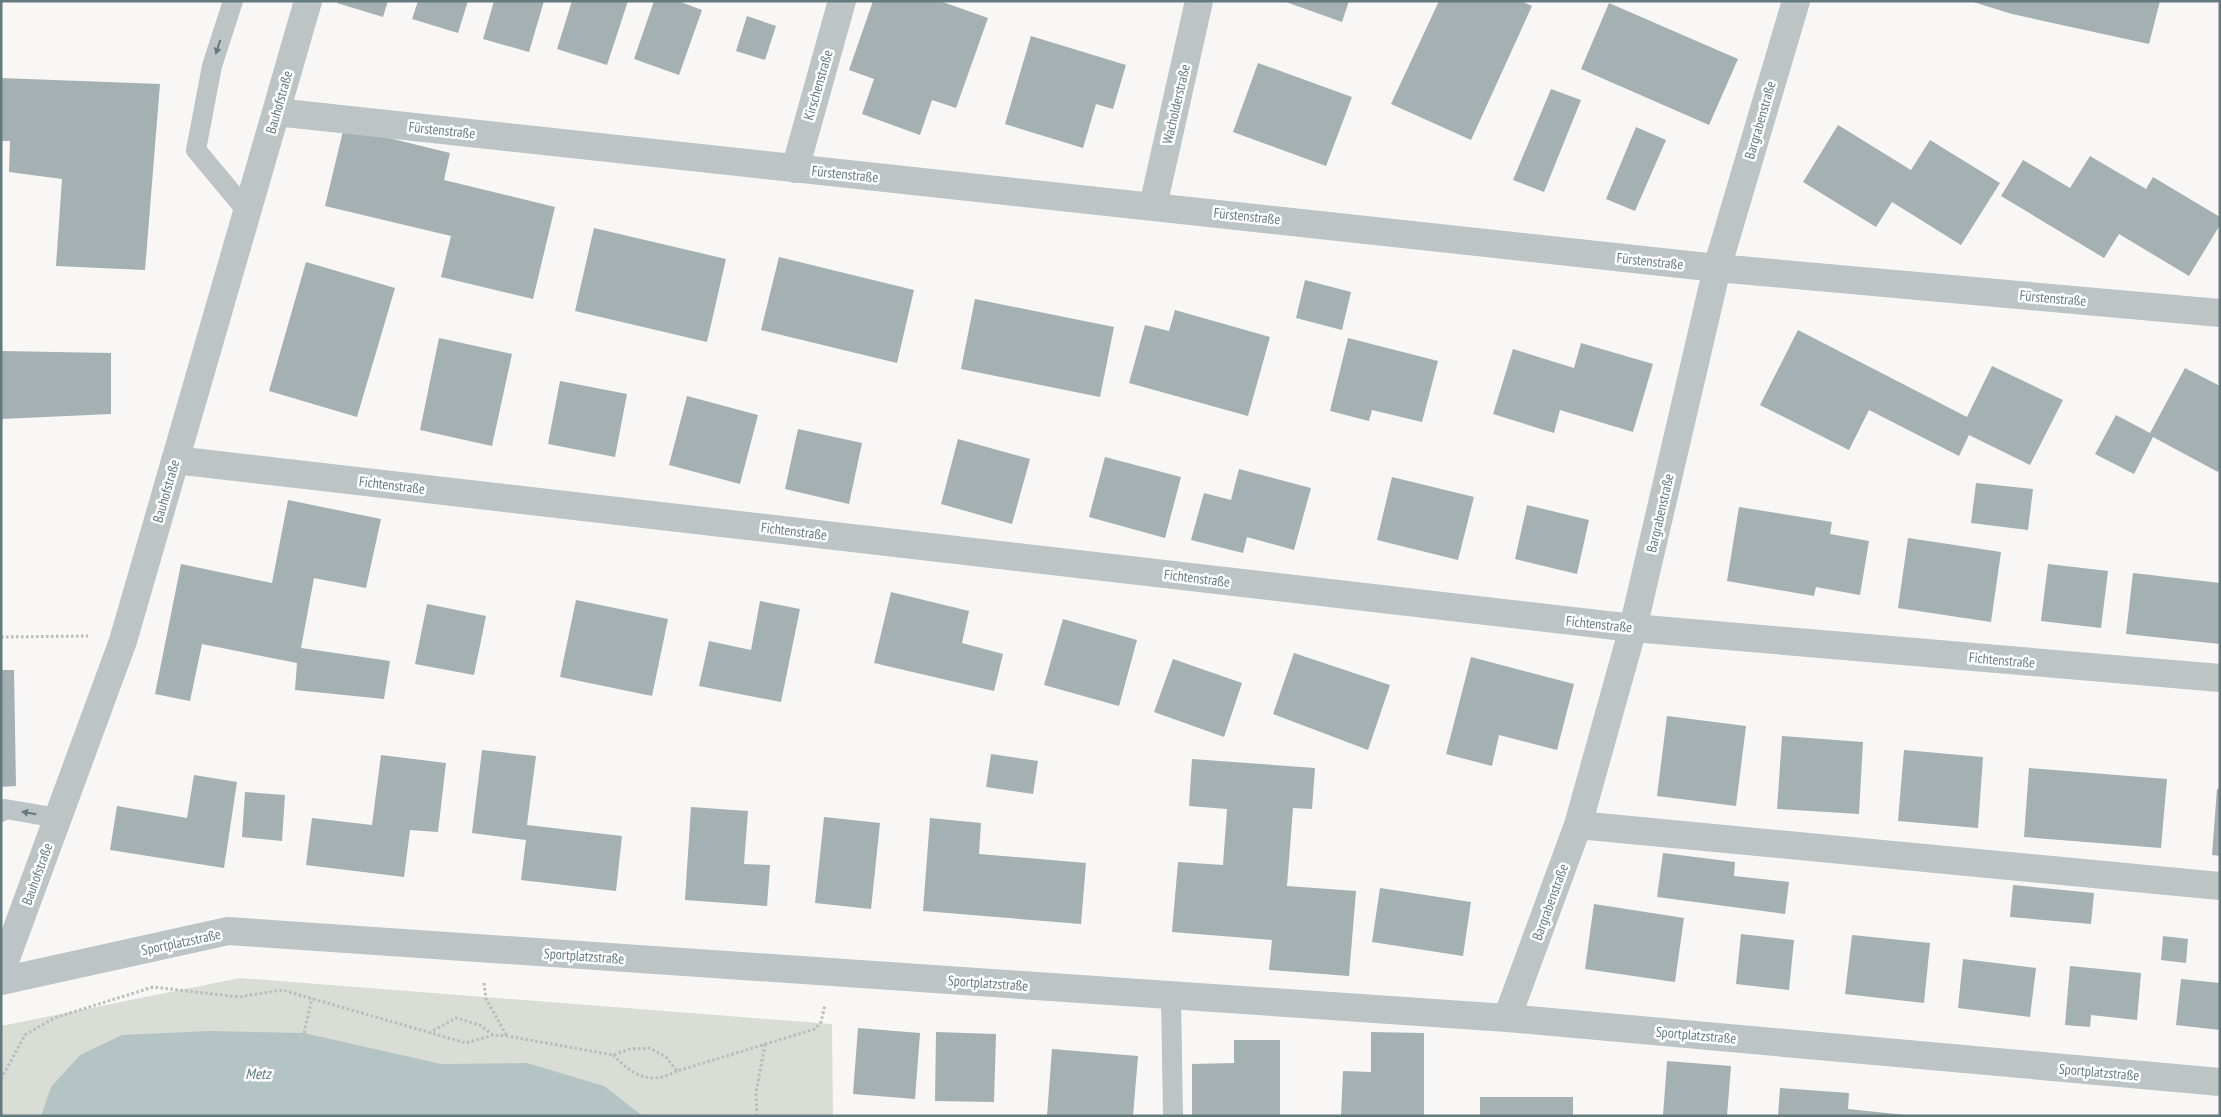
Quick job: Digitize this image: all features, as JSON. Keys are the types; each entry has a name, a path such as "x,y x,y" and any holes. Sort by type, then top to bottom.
{"street":[{"name":"Bauhofstraße","path":"1,972 123,641 308,1"},
{"name":"Kirschenstraße","path":"795,169 842,1"},
{"name":"Wacholderstraße","path":"1153,206 1199,1"},
{"name":"Bargrabenstraße","path":"1507,1018 1578,825 1633,628 1717,268 1796,1"},
{"name":"Fürstenstraße","path":"276,112 1717,268 2220,313"},
{"name":"Fichtenstraße","path":"175,460 1633,628 2220,678"},
{"path":"1578,825 2220,886"},
{"name":"Sportplatzstraße","path":"1,981 228,931 1507,1018 2220,1082"}],"lane":[{"path":"233,1 212,66 196,150 247,211"},
{"path":"1,812 5,809 58,818"},
{"path":"1171,996 1172,1116"}],"path":[{"path":"1,637 81,635 123,641"},
{"path":"488,949 483,990 507,1036"},
{"path":"1,1079 25,1035 54,1018 153,987 239,997 282,990 375,1015 428,1034 466,1043 493,1035 507,1036 613,1056 629,1071 641,1076 664,1078 677,1071 815,1028 821,1022 833,973"},
{"path":"304,1033 312,998"},
{"path":"428,1034 456,1018 480,1025 493,1035"},
{"path":"757,1116 756,1093 765,1044"},
{"path":"613,1056 630,1049 650,1048 666,1057 677,1071"}],"shaded area":[{"path":"240,978 832,1024 833,1116 1,1116 1,1026"}],"water":[{"name":"Metz","path":"209,1031 304,1033 441,1064 527,1063 604,1086 643,1116 41,1116 51,1087 80,1055 122,1035"}],"building":[{"path":"337,1 388,1 383,17 337,3"},
{"path":"418,1 468,1 458,33 412,19"},
{"path":"494,1 544,1 529,52 483,39"},
{"path":"572,1 628,1 607,65 557,49"},
{"path":"654,1 678,1 702,10 679,75 634,59"},
{"path":"873,1 940,1 988,18 956,108 932,100 920,135 862,114 874,79 849,70"},
{"path":"1283,1 1349,1 1342,22"},
{"path":"1439,1 1521,1 1532,6 1471,140 1391,104"},
{"path":"1970,1 2160,1 2149,44 2012,14"},
{"path":"1609,3 1738,59 1709,125 1581,69"},
{"path":"747,16 776,26 765,60 736,51"},
{"path":"1031,36 1126,65 1113,109 1096,104 1083,148 1005,124"},
{"path":"1258,63 1352,97 1326,166 1233,132"},
{"path":"1,78 160,84 145,270 56,266 62,179 9,172 10,141 1,141"},
{"path":"1551,89 1581,100 1544,192 1513,180"},
{"path":"1838,125 1911,170 1930,140 2000,183 1961,245 1892,202 1876,227 1803,182"},
{"path":"344,127 450,153 444,180 555,207 533,299 441,277 451,236 325,206"},
{"path":"1636,127 1666,140 1635,211 1606,199"},
{"path":"2090,156 2146,189 2153,177 2220,217 2220,225 2189,276 2119,234 2104,258 2001,196 2023,160 2070,188"},
{"path":"594,228 726,259 707,342 575,311"},
{"path":"779,257 914,290 897,363 761,330"},
{"path":"306,262 395,288 357,417 269,391"},
{"path":"1305,280 1351,292 1342,330 1296,318"},
{"path":"975,299 1114,327 1100,397 961,369"},
{"path":"1175,310 1270,337 1248,416 1129,383 1145,325 1169,331"},
{"path":"1798,330 1967,417 1992,366 2063,400 2030,465 1969,435 1959,456 1869,410 1849,450 1760,405"},
{"path":"439,338 512,354 492,446 420,430"},
{"path":"1348,338 1438,361 1422,422 1372,410 1369,421 1330,411"},
{"path":"1581,343 1653,364 1633,432 1560,410 1554,433 1493,414 1513,349 1574,368"},
{"path":"1,351 111,353 111,414 1,419"},
{"path":"2185,368 2220,386 2220,468 2218,472 2153,437 2134,474 2095,454 2116,415 2150,433"},
{"path":"560,381 627,394 615,457 548,444"},
{"path":"687,396 758,415 740,484 669,465"},
{"path":"798,429 862,443 849,504 785,489"},
{"path":"958,439 1030,459 1012,524 941,504"},
{"path":"1105,457 1181,477 1165,538 1089,517"},
{"path":"1239,469 1311,488 1294,550 1247,537 1243,553 1191,540 1204,493 1231,500"},
{"path":"1392,477 1474,497 1458,560 1377,540"},
{"path":"1976,483 2033,489 2028,530 1971,523"},
{"path":"288,500 381,519 366,588 314,578 301,648 390,661 384,699 295,690 297,663 202,644 190,701 155,694 181,564 272,583"},
{"path":"1527,505 1589,520 1577,574 1515,559"},
{"path":"1739,507 1832,522 1830,534 1869,541 1860,595 1816,587 1814,596 1727,581"},
{"path":"1908,538 2001,552 1991,622 1898,608"},
{"path":"2048,564 2108,571 2101,628 2041,621"},
{"path":"2133,573 2220,583 2220,644 2126,634"},
{"path":"891,592 969,611 962,643 1003,654 994,691 874,663"},
{"path":"576,600 668,619 652,696 560,677"},
{"path":"760,601 800,609 781,702 699,686 709,641 751,650"},
{"path":"427,604 486,616 474,675 415,664"},
{"path":"1063,619 1137,640 1119,706 1044,685"},
{"path":"1294,653 1390,685 1368,750 1273,714"},
{"path":"1471,657 1574,684 1557,750 1499,735 1492,766 1446,754"},
{"path":"1173,659 1242,683 1224,737 1154,712"},
{"path":"1,670 14,670 16,786 1,787"},
{"path":"1667,716 1746,726 1736,806 1657,796"},
{"path":"1782,736 1863,742 1859,814 1777,809"},
{"path":"482,750 536,756 527,825 622,836 616,891 521,880 526,840 472,833"},
{"path":"1904,750 1983,757 1978,828 1898,821"},
{"path":"991,754 1038,761 1033,794 986,787"},
{"path":"381,755 446,763 438,832 410,830 404,877 306,865 312,818 372,825"},
{"path":"1192,759 1315,768 1312,809 1293,808 1287,886 1356,891 1349,976 1269,970 1272,940 1172,932 1178,862 1223,865 1227,809 1189,806"},
{"path":"2029,768 2167,779 2161,848 2024,837"},
{"path":"194,775 237,782 224,868 110,850 117,806 187,818"},
{"path":"2217,789 2220,789 2220,856 2212,855"},
{"path":"245,792 285,795 282,841 242,837"},
{"path":"691,807 748,811 744,864 770,865 767,906 685,900"},
{"path":"824,817 880,823 871,909 815,903"},
{"path":"930,818 981,823 979,854 1086,863 1081,924 923,911"},
{"path":"1663,853 1735,862 1734,876 1789,882 1785,914 1657,897"},
{"path":"2013,885 2094,893 2091,924 2010,917"},
{"path":"1380,888 1471,902 1463,956 1372,942"},
{"path":"1594,904 1684,918 1675,982 1585,969"},
{"path":"1741,934 1794,940 1789,990 1736,984"},
{"path":"1852,935 1930,943 1924,1003 1845,994"},
{"path":"2163,936 2188,939 2186,963 2161,960"},
{"path":"1963,959 2036,968 2030,1017 1958,1008"},
{"path":"2070,966 2141,973 2137,1020 2091,1015 2090,1027 2065,1025"},
{"path":"2181,979 2220,983 2220,1030 2176,1025"},
{"path":"858,1028 920,1033 915,1099 853,1094"},
{"path":"936,1032 996,1034 994,1102 935,1101"},
{"path":"1371,1032 1424,1033 1424,1116 1341,1116 1343,1071 1371,1072"},
{"path":"1234,1040 1280,1040 1280,1116 1192,1116 1192,1064 1234,1063"},
{"path":"1052,1049 1138,1056 1133,1116 1047,1116"},
{"path":"1667,1061 1731,1066 1727,1116 1663,1116"},
{"path":"1780,1088 1849,1093 1848,1109 1915,1116 1778,1116"},
{"path":"1480,1097 1573,1097 1573,1116 1480,1116"}]}
